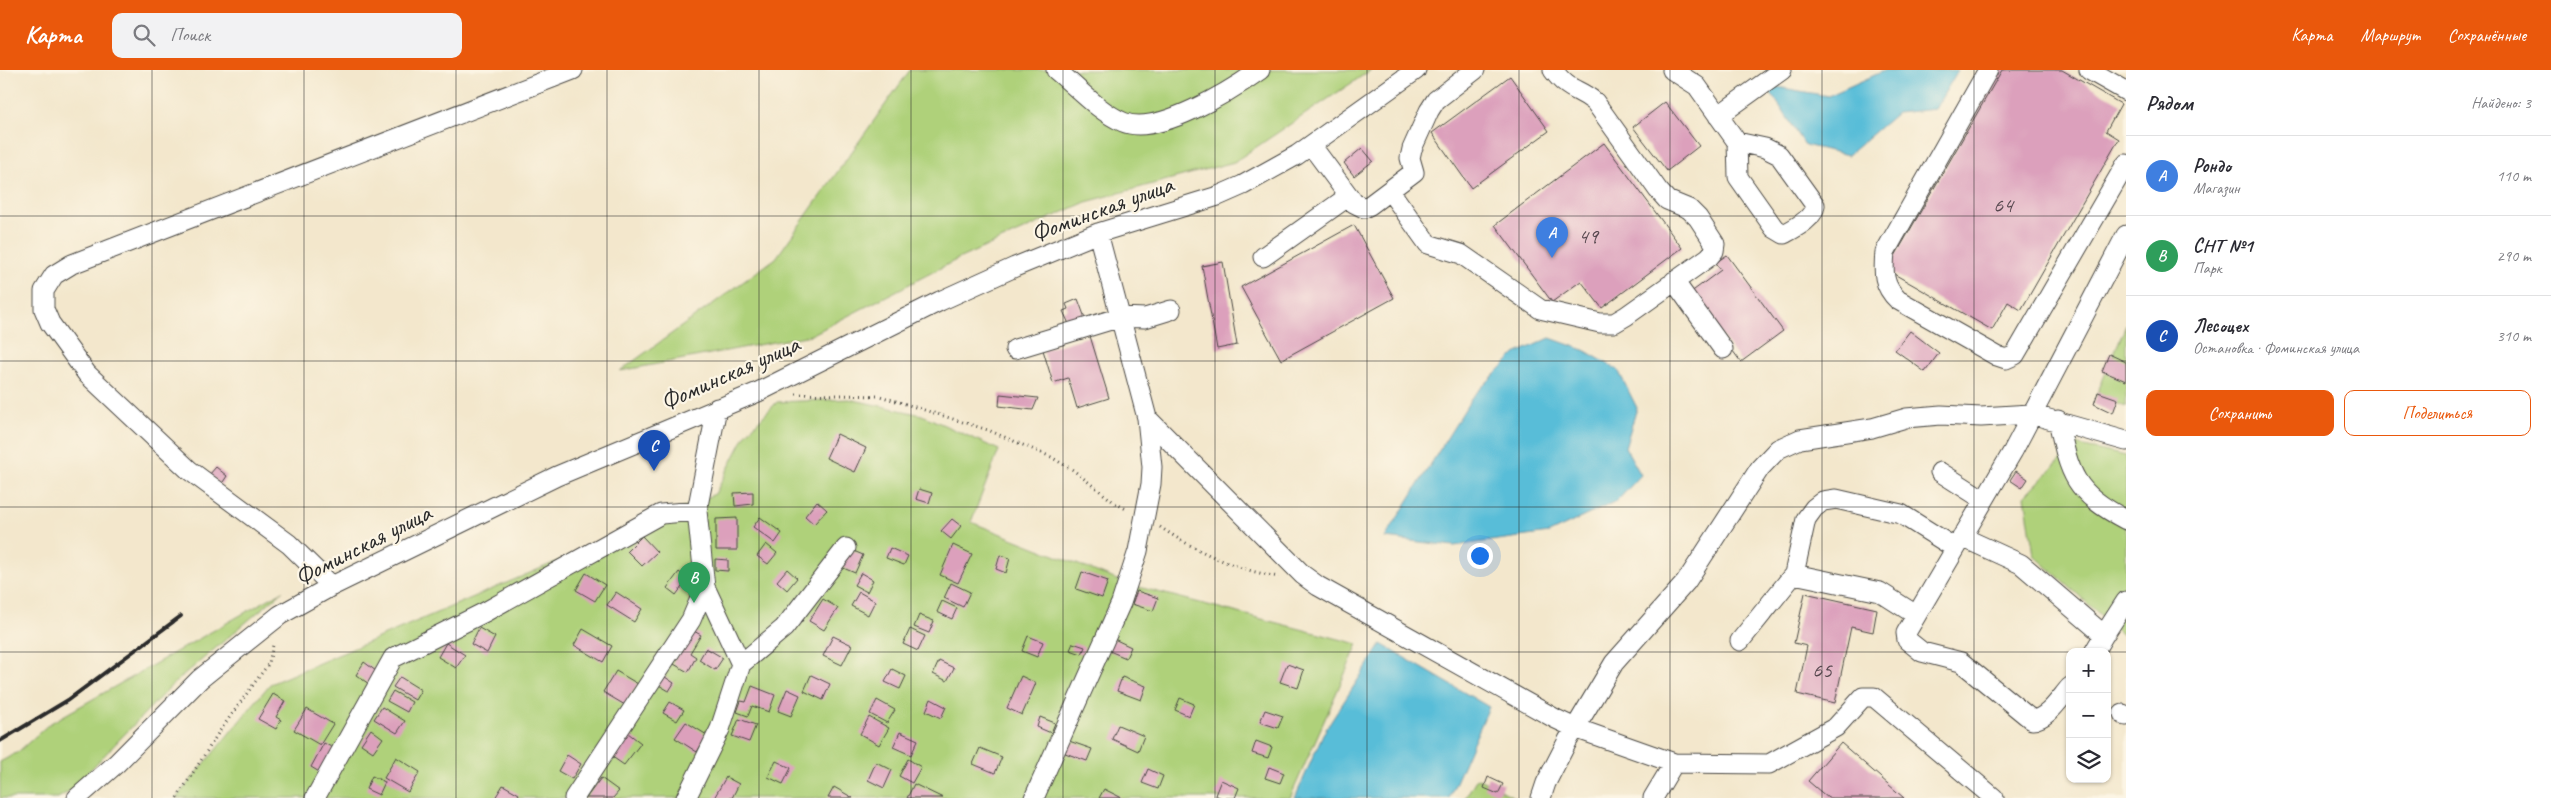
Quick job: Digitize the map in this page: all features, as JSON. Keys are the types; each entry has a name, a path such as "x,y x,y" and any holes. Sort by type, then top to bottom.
{"street":[{"path":"332,586 289,544 189,470 87,374 50,323 44,310 44,291 54,275 72,264 572,70"},
{"path":"1056,70 1108,113 1125,123 1143,126 1164,121 1229,92 1260,70"},
{"name":"Фоминская улица","path":"77,798 117,763 200,679 280,615 332,586 557,476 758,392 940,300 1098,233 1218,196 1270,171 1311,145 1416,70"},
{"path":"1311,145 1354,203 1364,208 1414,172 1410,158 1412,149 1436,100 1475,70"},
{"path":"1390,191 1428,244 1461,254 1540,309 1600,323 1614,323 1714,251 1713,239 1689,209 1667,200 1658,190 1595,102 1588,95 1568,88 1554,70"},
{"path":"1672,70 1697,86 1737,142 1738,176 1774,228 1784,234 1809,217 1814,211 1815,205 1780,155 1765,148 1737,142"},
{"path":"1718,116 1782,70"},
{"path":"1988,70 1885,252 1885,280 1889,291 1898,300 1997,356 2006,359 2015,355 2126,164"},
{"path":"2089,70 2126,91"},
{"path":"1263,258 1349,196"},
{"path":"1034,798 1118,612 1138,551 1146,518 1152,467 1147,418 1098,233"},
{"path":"2066,692 2039,720 2032,720 1961,662 1935,657 1912,646 1907,640 1906,633 2013,451 2126,235"},
{"path":"1674,281 1723,349"},
{"path":"1015,349 1121,317 1145,318 1171,310"},
{"path":"717,408 698,511 706,587 741,664"},
{"path":"1541,798 1546,783 1575,728 1614,664 1686,582 1760,468 1778,450 1800,439 1872,428 1906,418 1941,415 1996,417 2031,414 2058,420 2126,441"},
{"path":"1147,418 1303,575 1318,586 1575,728 1674,763 1770,764 1836,727 1863,697 1874,697 1994,798"},
{"path":"2058,420 2067,464 2079,485 2104,508 2126,520"},
{"path":"1940,472 1984,500"},
{"path":"1740,640 1794,574 1806,519 1814,508 1823,501 1836,500 1902,514 1959,542 2021,564 2104,635"},
{"path":"315,798 393,658 485,612 661,514 698,511"},
{"path":"686,798 720,729 741,664 784,628 846,548"},
{"path":"1794,574 1880,592 1916,615"},
{"path":"574,798 691,620 706,587"},
{"path":"2096,648 2125,607"},
{"path":"1654,798 1674,763"}],"path":[{"path":"786,393 880,396 948,415 1051,457 1086,479 1115,503 1146,518 1223,562 1255,574 1283,578"},
{"path":"177,798 219,732 269,663 273,644"}],"green space":[{"path":"910,70 1371,70 1234,162 1086,202 958,259 811,335 620,371 776,258"},
{"path":"2126,325 2126,407 2096,396"},
{"path":"849,399 922,415 999,450 971,522 1127,584 1358,644 1290,798 176,798 270,684 715,494 746,434 777,402"},
{"path":"2075,445 2126,456 2126,638 2034,555 2025,496"},
{"path":"283,591 171,686 70,791 58,798 0,798 0,762 18,752 49,724"},
{"path":"1477,778 1516,798 1465,798"}],"water":[{"path":"1886,70 1958,70 1935,109 1897,113 1848,155 1805,145 1766,85 1828,96"},
{"path":"1550,338 1584,350 1618,370 1637,408 1625,447 1641,475 1617,501 1549,533 1454,546 1385,538 1473,396 1515,354"},
{"path":"1381,644 1489,707 1449,798 1295,798 1323,734"}],"building":[{"path":"2002,70 2062,70 2121,104 2106,131 2119,139 2021,310 2008,302 1992,330 1887,270"},
{"path":"1510,76 1549,131 1471,188 1432,133"},
{"path":"1665,102 1699,146 1667,171 1633,127"},
{"path":"1604,143 1682,248 1602,308 1581,281 1552,302 1495,225"},
{"path":"1362,148 1373,161 1354,176 1344,163"},
{"path":"1354,225 1394,298 1281,360 1241,287"},
{"path":"1727,255 1783,331 1741,362 1690,293 1721,270 1715,263"},
{"path":"1223,262 1237,345 1217,349 1202,266"},
{"path":"1078,299 1085,318 1069,324 1063,311 1068,309 1066,304"},
{"path":"1910,331 1939,353 1925,372 1895,350"},
{"path":"1090,336 1109,398 1077,408 1068,378 1053,383 1043,350"},
{"path":"2109,354 2126,362 2126,381 2102,371"},
{"path":"2098,392 2118,399 2113,413 2094,404"},
{"path":"1000,394 1038,398 1033,410 999,406"},
{"path":"837,434 866,448 855,472 826,458"},
{"path":"216,467 227,476 221,485 209,475"},
{"path":"2016,471 2028,479 2022,488 2010,480"},
{"path":"919,489 932,493 929,503 916,499"},
{"path":"753,492 753,504 735,506 734,493"},
{"path":"817,501 827,510 814,524 805,516"},
{"path":"760,517 782,533 775,543 753,527"},
{"path":"737,518 737,550 716,550 716,519"},
{"path":"952,519 961,526 951,539 941,531"},
{"path":"642,536 657,552 642,566 627,551"},
{"path":"766,544 777,553 768,564 757,556"},
{"path":"953,545 972,554 958,583 940,575"},
{"path":"890,548 908,556 904,565 886,558"},
{"path":"849,549 863,555 855,573 841,567"},
{"path":"1000,555 1010,558 1006,573 996,569"},
{"path":"715,559 728,560 728,571 715,570"},
{"path":"787,569 797,578 787,590 777,581"},
{"path":"679,572 688,579 676,595 667,588"},
{"path":"1082,572 1108,581 1102,598 1076,589"},
{"path":"586,573 605,585 595,601 576,590"},
{"path":"861,573 873,580 867,592 854,585"},
{"path":"951,583 970,592 963,607 944,598"},
{"path":"1137,591 1158,598 1153,611 1132,604"},
{"path":"616,592 642,609 634,622 607,605"},
{"path":"859,592 875,601 868,615 851,606"},
{"path":"1805,593 1877,609 1873,632 1851,627 1835,703 1797,694 1807,646 1794,643"},
{"path":"823,599 838,608 824,630 809,621"},
{"path":"942,601 957,608 952,619 937,612"},
{"path":"919,615 934,621 929,633 914,627"},
{"path":"479,628 495,637 487,653 471,644"},
{"path":"583,629 612,646 603,662 574,645"},
{"path":"910,629 925,636 918,651 903,644"},
{"path":"692,630 701,635 690,653 696,657 688,672 672,663"},
{"path":"833,636 852,645 842,665 823,656"},
{"path":"1028,636 1043,642 1037,657 1022,651"},
{"path":"1112,638 1131,647 1126,658 1107,650"},
{"path":"446,643 465,655 456,668 438,657"},
{"path":"1073,643 1085,647 1082,654 1070,650"},
{"path":"706,648 723,658 715,670 699,660"},
{"path":"939,661 954,668 947,681 933,674"},
{"path":"364,662 380,674 372,686 356,675"},
{"path":"1287,664 1304,670 1298,688 1280,682"},
{"path":"892,669 906,676 900,689 885,682"},
{"path":"616,671 638,684 625,705 603,692"},
{"path":"662,675 674,683 669,691 657,684"},
{"path":"811,675 830,684 823,700 804,691"},
{"path":"1021,676 1036,683 1022,715 1007,708"},
{"path":"400,677 421,690 415,700 393,687"},
{"path":"1122,677 1146,686 1141,700 1117,691"},
{"path":"752,686 775,695 769,712 752,706 748,716 737,712 741,701 746,702"},
{"path":"787,689 800,695 791,716 778,711"},
{"path":"393,691 412,702 407,712 387,701"},
{"path":"273,694 285,701 276,717 281,720 276,729 258,719"},
{"path":"1180,698 1194,704 1189,716 1175,710"},
{"path":"931,699 946,707 941,718 926,711"},
{"path":"877,700 895,710 887,723 870,714"},
{"path":"670,702 684,710 677,721 663,713"},
{"path":"382,707 405,721 397,733 374,719"},
{"path":"307,709 333,724 320,745 294,730"},
{"path":"1265,710 1283,716 1278,728 1260,722"},
{"path":"869,717 889,728 879,745 860,734"},
{"path":"1040,717 1055,723 1051,733 1037,727"},
{"path":"739,719 756,725 749,742 732,736"},
{"path":"686,722 707,735 697,752 675,738"},
{"path":"1118,725 1144,736 1138,751 1112,739"},
{"path":"371,729 383,738 373,752 361,744"},
{"path":"900,732 918,740 911,755 893,747"},
{"path":"628,733 641,743 624,765 611,756"},
{"path":"1069,741 1092,749 1087,761 1065,753"},
{"path":"1256,741 1272,747 1268,758 1252,753"},
{"path":"324,743 335,749 321,773 311,767"},
{"path":"1841,743 1904,798 1828,798 1808,781"},
{"path":"980,748 1002,757 995,773 973,764"},
{"path":"567,755 581,764 572,779 558,771"},
{"path":"396,757 420,772 408,792 384,778"},
{"path":"908,759 921,767 912,783 899,776"},
{"path":"776,761 791,768 783,784 768,777"},
{"path":"876,762 892,770 884,788 868,780"},
{"path":"1269,767 1284,773 1280,783 1265,778"},
{"path":"1148,769 1163,776 1158,789 1142,783"},
{"path":"372,776 385,782 379,795 366,789"},
{"path":"726,777 739,784 732,798 714,798"},
{"path":"1488,777 1503,784 1498,794 1484,788"},
{"path":"601,778 619,791 613,798 586,798"},
{"path":"1221,780 1239,788 1235,798 1222,798 1215,795"},
{"path":"914,784 943,798 907,798"},
{"path":"503,785 519,794 517,798 495,798"},
{"path":"834,787 853,798 828,798"},
{"path":"1104,789 1122,798 1099,798"}],"railway":[{"path":"0,741 68,700 181,616"}],"place":[{"name":"Рондо","path":"1552,258"},
{"name":"Лесоцех","path":"654,471"},
{"name":"СНТ №1","path":"694,603"}]}
